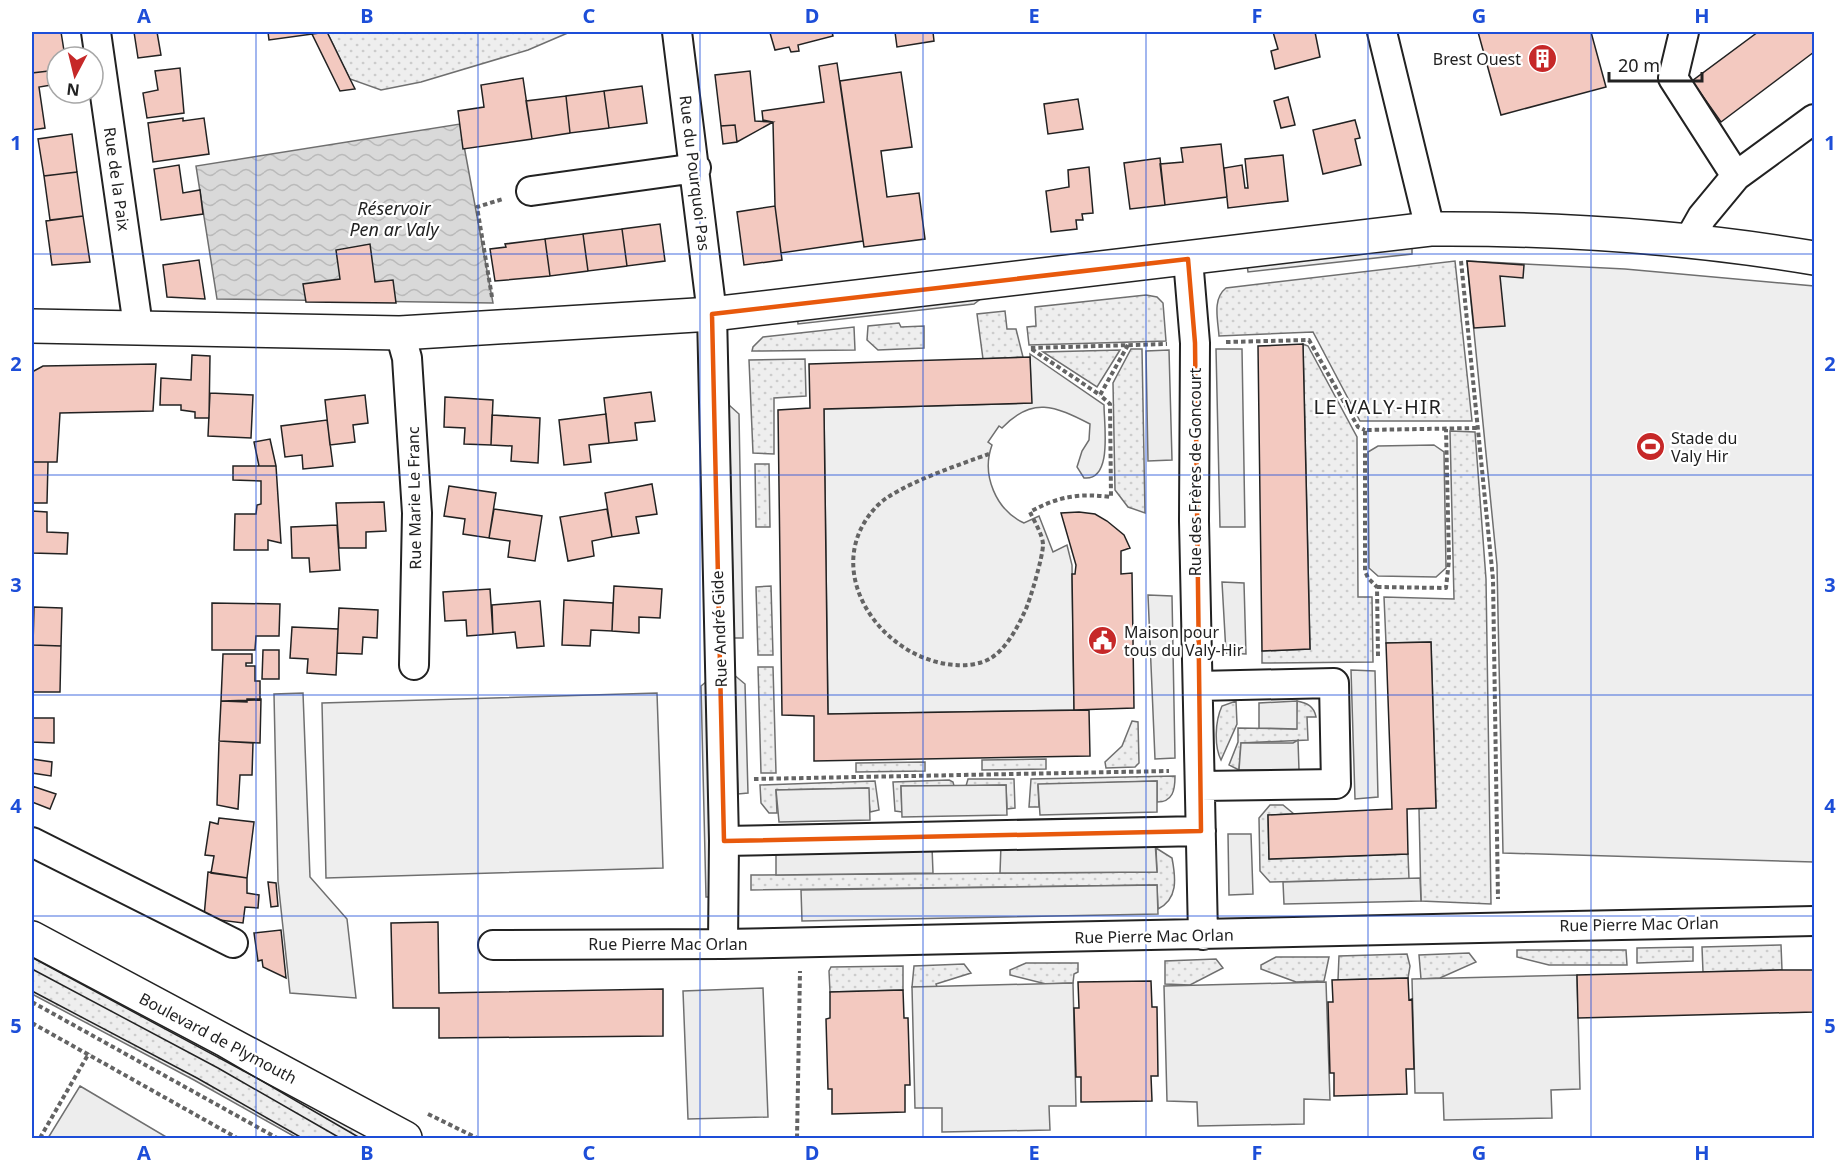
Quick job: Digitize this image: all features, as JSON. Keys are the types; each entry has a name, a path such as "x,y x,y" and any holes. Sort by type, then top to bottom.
{"street":[{"name":"Rue de la Paix","path":"96,32 138,326"},
{"name":"Rue du Pourquoi Pas","path":"677,32 696,168 712,314"},
{"path":"1382,32 1444,229"},
{"path":"1684,32 1673,78 1736,176"},
{"path":"1689,240 1702,217 1736,176 1815,119"},
{"path":"531,191 696,168"},
{"path":"32,326 138,326 400,333 712,314 1444,229 1689,240 1815,258"},
{"name":"Rue des Frères de Goncourt","path":"1188,259 1195,343 1194,521 1203,935"},
{"name":"Rue André Gide","path":"712,314 724,841 723,944"},
{"name":"Rue Marie Le Franc","path":"400,333 407,358 417,502 414,665"},
{"path":"1198,686 1334,683 1336,784 1201,778"},
{"path":"724,841 1201,831"},
{"path":"32,842 233,943"},
{"name":"Rue Pierre Mac Orlan","path":"493,945 723,944 1815,921"},
{"name":"Boulevard de Plymouth","path":"32,938 405,1138"}],"path":[{"path":"497,327 477,207 531,191"},
{"path":"1444,229 1478,428 1493,579 1498,927"},
{"path":"989,454 921,480 878,505 860,531 854,552 852,573 859,596 873,621 913,654 939,664 966,666 990,659 1011,638 1027,608 1043,544 1030,512 1049,501 1084,493 1111,497 1110,404 1030,348 1309,340 1358,427 1365,430 1478,428"},
{"path":"1100,395 1128,345"},
{"path":"1365,430 1365,571 1368,578 1377,587 1446,588 1449,560 1446,429"},
{"path":"1377,587 1378,656"},
{"path":"754,778 1201,778"},
{"path":"797,1138 800,942"},
{"path":"32,1002 277,1138"},
{"path":"32,1023 237,1138"},
{"path":"40,1138 89,1053"}],"highlighted area":[{"path":"1188,259 1195,343 1201,831 724,841 712,314"}],"shaded area":[{"path":"327,32 570,32 528,50 421,82 381,90 350,79"},
{"path":"1412,246 1412,254 1248,272 1247,264"},
{"path":"1455,261 1472,421 1360,421 1313,332 1219,336 1217,304 1226,288"},
{"name":"Stade du Valy Hir","path":"1467,261 1625,269 1814,286 1814,862 1503,853 1497,565"},
{"path":"987,294 974,304 798,324 797,314"},
{"path":"1146,295 1157,297 1163,303 1166,341 1029,345 1027,327 1036,326 1035,307"},
{"path":"1005,311 1007,329 1016,329 1023,357 983,359 977,314"},
{"path":"899,323 901,327 924,326 924,348 878,350 867,340 868,326"},
{"path":"854,327 855,350 752,351 763,337"},
{"path":"1303,344 1308,346 1357,437 1358,597 1372,597 1373,662 1262,663 1262,651 1310,649"},
{"path":"1131,349 1142,349 1145,513 1128,507 1115,490 1113,383"},
{"path":"1216,349 1242,349 1245,527 1220,527"},
{"path":"1120,350 1097,387 1043,352"},
{"path":"1169,350 1172,460 1148,461 1146,351"},
{"path":"1030,354 1104,405 1105,450 1099,471 1093,477 1084,478 1077,467 1082,451 1089,440 1090,424 1055,409 1044,407 1023,411 1002,428 999,426 988,442 992,445 988,468 990,479 999,501 1006,510 1024,523 1039,516 1053,552 1067,545 1072,565 1074,710 828,714 824,409 1031,403"},
{"path":"805,359 806,396 774,398 774,454 753,453 749,360"},
{"path":"729,405 739,414 743,638 734,638"},
{"path":"1450,431 1475,432 1486,579 1491,904 1421,901 1419,809 1436,807 1431,642 1386,643 1384,597 1454,599"},
{"path":"1434,445 1444,452 1446,568 1436,577 1378,576 1369,568 1368,452 1378,446"},
{"path":"755,464 769,464 770,527 756,527"},
{"path":"1222,582 1244,583 1246,654 1226,653"},
{"path":"771,586 773,655 758,655 756,587"},
{"path":"1148,595 1172,596 1175,758 1155,759"},
{"path":"758,667 773,667 776,773 761,773"},
{"path":"1351,670 1375,671 1378,797 1355,799"},
{"path":"733,674 745,684 748,793 738,794"},
{"path":"712,677 715,897 706,897 701,686"},
{"path":"303,693 310,877 347,919 356,998 290,993 278,881 274,694"},
{"path":"657,693 663,868 326,878 322,703"},
{"path":"1236,701 1237,724 1221,760 1216,741 1218,719 1222,706"},
{"path":"1297,701 1309,706 1315,713 1316,717 1307,717 1308,740 1241,743 1239,770 1229,765 1238,742 1238,728 1296,729"},
{"path":"1297,701 1297,729 1259,728 1259,703"},
{"path":"1132,721 1138,722 1139,763 1135,767 1106,768 1105,762 1122,746"},
{"path":"1298,740 1299,770 1239,770 1241,743 1293,743"},
{"path":"1046,759 1046,769 982,770 982,760"},
{"path":"925,762 925,771 856,772 856,763"},
{"path":"1175,776 1172,794 1167,800 1157,802 1157,781 1038,785 1039,807 1029,807 1031,779"},
{"path":"968,779 1014,779 1015,808 1007,809 1006,785 966,786"},
{"path":"949,780 954,786 901,786 902,812 895,811 893,782"},
{"path":"875,781 879,810 870,812 868,788 776,790 777,813 769,813 761,803 760,785"},
{"path":"1157,781 1157,812 1040,815 1038,784"},
{"path":"1006,785 1007,815 902,817 901,786"},
{"path":"869,788 870,820 779,822 776,790"},
{"path":"1270,805 1283,805 1294,814 1268,815 1269,859 1408,854 1409,879 1270,882 1260,871 1259,818"},
{"path":"1228,834 1251,834 1253,894 1229,895"},
{"path":"1155,841 1157,872 1000,873 1001,845"},
{"path":"932,847 933,873 776,875 776,848"},
{"path":"1156,848 1172,858 1175,881 1169,900 1158,909 1157,885 751,890 751,875 1157,872"},
{"path":"1420,878 1421,901 1284,904 1283,882"},
{"path":"1157,885 1158,914 802,921 801,890"},
{"path":"1781,945 1782,970 1703,972 1702,947"},
{"path":"1693,947 1693,961 1637,963 1637,948"},
{"path":"1517,950 1626,950 1627,965 1549,965 1517,957"},
{"path":"32,952 204,1043 370,1138 297,1138 32,994"},
{"path":"1469,953 1476,962 1440,978 1421,979 1419,955"},
{"path":"1407,954 1410,966 1408,978 1338,980 1339,956"},
{"path":"1276,957 1329,957 1324,981 1296,982 1261,969 1261,965"},
{"path":"1216,959 1223,968 1190,985 1165,984 1165,961"},
{"path":"1026,963 1078,963 1078,972 1074,974 1073,983 1046,984 1010,975 1010,970"},
{"path":"964,964 971,973 936,984 937,987 912,987 914,966"},
{"path":"903,966 903,990 830,992 829,971 831,967"},
{"path":"1577,975 1580,1089 1551,1090 1552,1118 1444,1120 1443,1093 1415,1093 1412,979"},
{"path":"1326,982 1330,1100 1304,1099 1304,1124 1198,1126 1197,1102 1167,1101 1164,986"},
{"path":"1073,983 1076,1106 1049,1106 1050,1130 942,1132 942,1108 915,1108 912,987"},
{"path":"763,988 768,1117 688,1119 683,991"},
{"path":"80,1086 168,1138 48,1138"}],"water":[{"name":"Réservoir Pen ar Valy","path":"460,124 493,303 217,299 196,166"}],"building":[{"path":"32,32 61,32 63,45 45,45 45,71 32,73"},
{"path":"134,32 157,32 161,55 138,58"},
{"path":"268,32 327,32 269,40"},
{"path":"327,32 355,89 340,91 312,34"},
{"path":"832,32 833,36 798,45 799,51 791,52 789,47 775,50 770,33"},
{"path":"895,32 933,32 934,41 897,47"},
{"path":"1273,32 1315,32 1320,57 1275,69 1271,51 1278,49"},
{"name":"Brest Ouest","path":"1478,32 1591,32 1606,87 1501,115"},
{"path":"1758,32 1814,32 1814,52 1721,122 1692,81"},
{"path":"837,63 863,241 781,253 775,206 773,122 763,120 762,111 824,102 819,66"},
{"path":"180,68 184,113 147,118 143,93 158,90 155,71"},
{"path":"45,71 45,86 39,87 45,128 32,130 32,73"},
{"path":"750,71 755,121 773,122 737,142 735,125 721,126 715,75"},
{"path":"901,72 912,147 881,151 887,197 919,193 925,239 864,247 840,81"},
{"path":"523,78 532,139 463,149 458,111 484,107 481,85"},
{"path":"642,86 647,123 609,128 604,91"},
{"path":"604,91 609,128 570,133 566,96"},
{"path":"566,96 570,133 532,139 526,101"},
{"path":"1288,97 1295,125 1281,128 1274,101"},
{"path":"1078,99 1083,129 1048,134 1044,104"},
{"path":"183,118 183,121 204,118 209,154 153,162 148,123"},
{"path":"1355,120 1360,138 1355,139 1361,165 1323,174 1313,130"},
{"path":"735,125 737,142 723,144 721,126"},
{"path":"72,134 77,172 44,176 38,139"},
{"path":"1221,144 1227,197 1165,205 1160,164 1183,162 1181,148"},
{"path":"1283,155 1288,201 1228,208 1224,168 1242,165 1245,188 1248,188 1245,159"},
{"path":"1160,158 1165,205 1130,209 1124,163"},
{"path":"179,165 183,193 200,190 203,214 161,220 154,169"},
{"path":"1089,167 1093,213 1082,214 1083,220 1076,220 1077,229 1051,232 1046,191 1069,187 1068,170"},
{"path":"77,172 83,216 50,220 44,176"},
{"path":"775,206 782,260 744,265 737,212"},
{"path":"83,216 90,262 52,265 46,221"},
{"path":"660,224 665,261 627,266 622,229"},
{"path":"622,229 627,266 588,271 583,234"},
{"path":"583,234 588,271 550,276 545,239"},
{"path":"545,239 550,276 495,281 490,249 506,247 505,244"},
{"path":"370,244 375,282 393,280 396,303 306,302 303,284 340,279 336,250"},
{"path":"199,260 205,299 167,297 163,265"},
{"path":"1467,261 1524,265 1523,278 1500,276 1505,326 1474,328"},
{"path":"1303,344 1310,649 1262,651 1258,346"},
{"path":"192,355 210,356 209,418 195,418 195,412 181,410 181,405 160,405 161,378 191,380"},
{"path":"1030,357 1032,403 824,409 828,714 1089,710 1090,756 814,761 814,716 782,715 778,410 810,408 809,364"},
{"path":"156,364 153,411 60,413 57,462 32,462 32,372 43,366"},
{"path":"651,392 655,421 635,423 637,440 609,443 604,398"},
{"path":"210,393 253,395 251,438 208,436"},
{"path":"365,395 368,423 353,425 355,442 330,445 325,400"},
{"path":"445,397 493,400 491,445 464,444 465,428 444,427"},
{"path":"606,414 609,443 589,445 591,462 564,465 559,420"},
{"path":"492,415 540,418 538,463 511,461 512,446 491,445"},
{"path":"327,420 333,466 303,469 302,455 285,457 281,426"},
{"path":"270,439 276,466 259,466 254,442"},
{"path":"32,462 48,462 47,503 32,503"},
{"path":"233,466 276,466 281,543 268,540 268,550 234,550 235,514 256,514 257,505 261,504 261,481 233,480"},
{"path":"652,484 657,514 636,517 639,533 612,537 605,493"},
{"path":"449,486 496,493 489,538 463,534 465,519 444,516"},
{"path":"384,502 386,531 366,532 366,548 339,548 336,503"},
{"path":"494,509 542,516 535,561 508,557 510,541 489,538"},
{"path":"607,509 612,537 592,541 594,556 568,561 560,517"},
{"path":"32,511 47,512 47,532 68,533 67,554 32,553"},
{"name":"Maison pour tous du Valy-Hir","path":"1061,513 1095,514 1107,521 1124,535 1130,548 1121,551 1121,574 1132,573 1134,708 1074,710 1072,574 1075,574 1076,565"},
{"path":"337,525 340,570 310,572 309,558 292,558 291,527"},
{"path":"614,586 662,589 660,618 639,617 639,633 612,631"},
{"path":"490,589 493,634 467,636 466,620 445,621 443,592"},
{"path":"564,600 613,603 612,631 591,630 590,646 562,645"},
{"path":"540,601 544,646 517,648 515,632 493,634 492,605"},
{"path":"212,603 280,604 279,636 256,636 255,650 212,650"},
{"path":"34,607 62,608 61,646 33,645"},
{"path":"339,608 378,610 377,638 363,637 362,654 337,653"},
{"path":"292,627 338,629 336,675 307,673 308,659 290,658"},
{"path":"1431,642 1436,808 1407,809 1408,854 1269,859 1268,815 1392,809 1386,643"},
{"path":"33,645 61,646 60,692 32,692"},
{"path":"263,650 279,650 279,679 262,679"},
{"path":"223,654 252,654 252,663 246,663 246,666 255,666 255,681 260,681 260,700 221,701"},
{"path":"247,699 261,699 260,743 219,741 221,701 247,702"},
{"path":"32,718 54,718 54,743 32,742"},
{"path":"219,741 253,743 252,775 240,775 238,809 217,805"},
{"path":"32,759 52,762 51,776 32,773"},
{"path":"32,786 56,794 50,809 32,802"},
{"path":"219,818 254,822 247,878 211,873 214,856 205,855 210,822 218,824"},
{"path":"208,872 247,878 247,893 259,895 258,908 245,907 243,923 220,920 220,924 204,917"},
{"path":"268,882 276,883 278,906 271,907"},
{"path":"438,922 439,993 663,989 663,1036 439,1038 439,1008 393,1008 391,923"},
{"path":"281,930 286,978 263,967 262,960 258,961 254,933"},
{"path":"1814,970 1814,1012 1578,1018 1577,975"},
{"path":"1408,978 1409,1000 1412,999 1414,1069 1406,1069 1407,1094 1334,1096 1334,1073 1330,1073 1328,1002 1333,1002 1332,980"},
{"path":"1151,981 1152,1007 1157,1007 1158,1076 1151,1076 1152,1101 1081,1102 1081,1077 1076,1077 1074,1008 1079,1008 1078,982"},
{"path":"903,990 904,1018 908,1018 910,1085 905,1085 905,1112 832,1114 832,1089 828,1089 826,1019 830,1018 830,992"}],"tram line":[{"path":"32,957 217,1055 360,1138"},
{"path":"32,969 218,1068 340,1138"},
{"path":"32,991 197,1078 302,1138"}],"place":[{"name":"Brest Ouest","path":"1542,59"},
{"name":"Stade du Valy Hir","path":"1650,447"},
{"name":"Maison pour tous du Valy-Hir","path":"1103,641"}],"district":[{"name":"LE VALY-HIR","path":"1378,407"}]}
